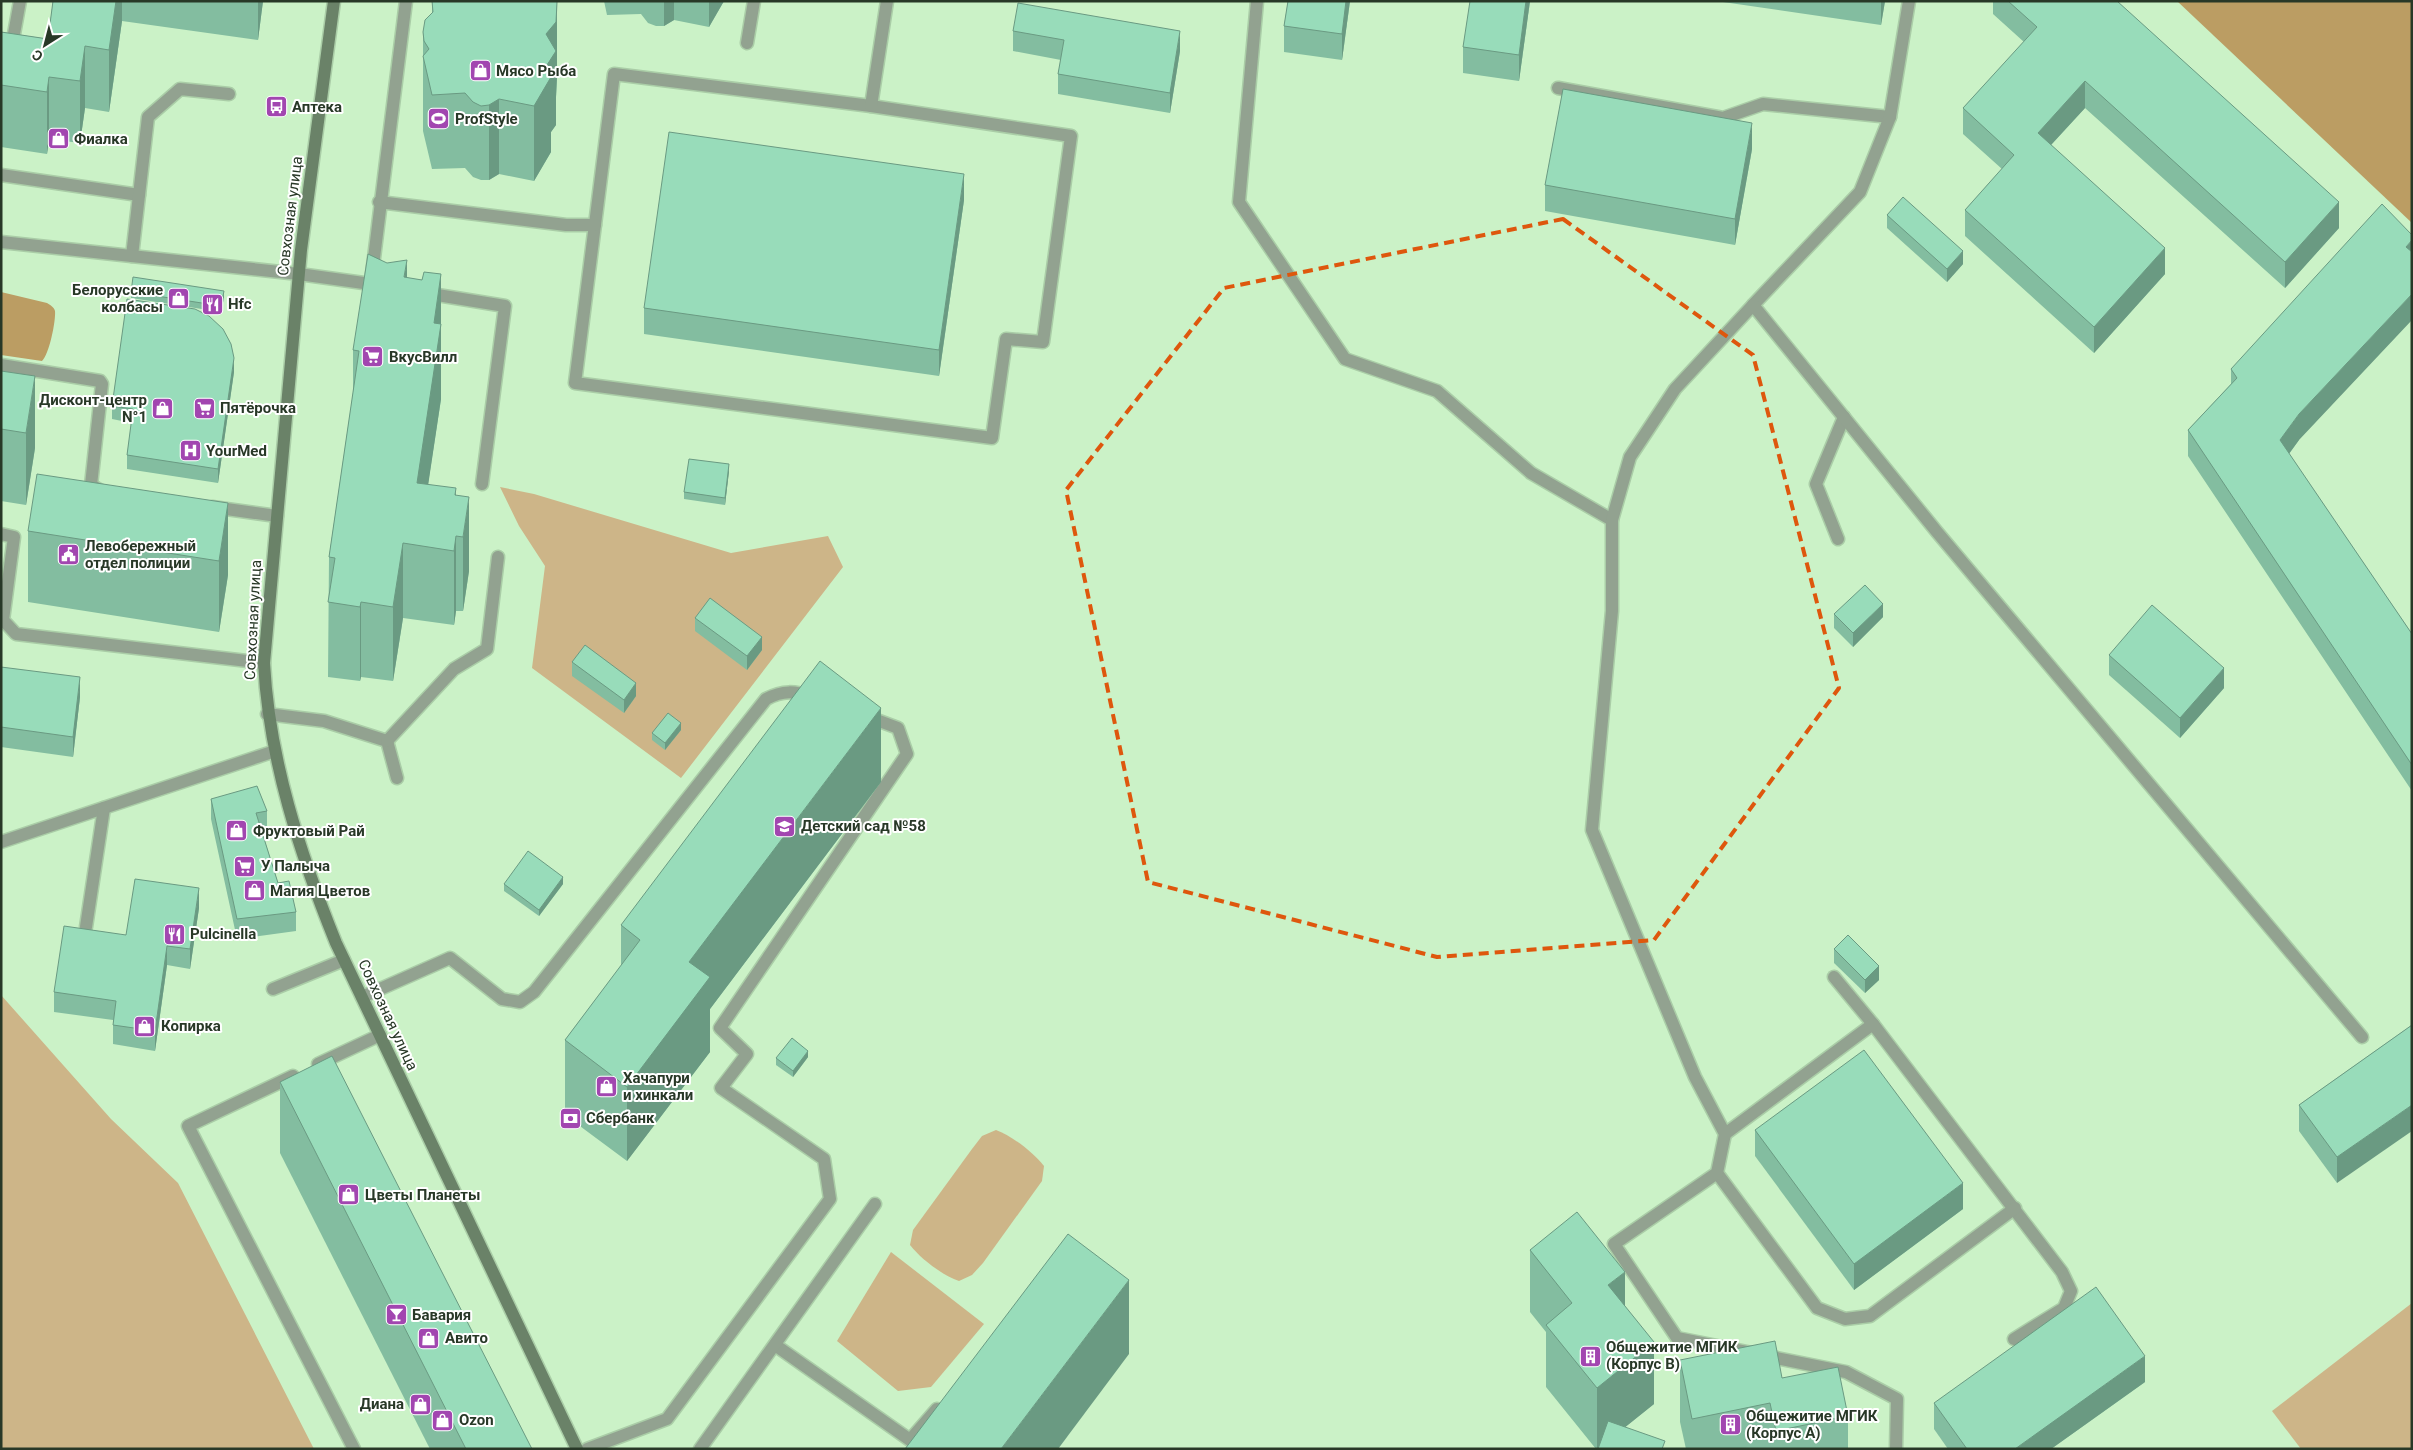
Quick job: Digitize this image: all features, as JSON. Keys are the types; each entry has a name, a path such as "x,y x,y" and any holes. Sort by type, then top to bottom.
{"street":[{"path":"1,59 12,45 20,1"},
{"name":"Совхозная улица","path":"334,1 299,274 264,663 267,714 295,827 314,889 344,960 577,1449"},
{"path":"371,284 379,202 406,1"},
{"path":"747,43 754,1"},
{"path":"871,106 886,1"},
{"path":"1257,1 1238,202 1345,359 1437,391 1530,473 1612,520"},
{"path":"1896,1449 1897,1399 1846,1372 1677,1338 1614,1244 1717,1173 1725,1134 1695,1077 1592,830 1612,612 1612,520 1630,457 1675,390 1860,192 1890,117 1909,1"},
{"path":"614,74 871,106 1071,136 1044,342 1006,338 992,438 575,383 614,74"},
{"path":"1558,88 1723,118 1763,104 1890,117"},
{"path":"132,256 148,117 180,89 229,94"},
{"path":"1,175 139,195"},
{"path":"379,202 566,225 595,225"},
{"path":"1,242 299,274 390,287"},
{"path":"409,290 505,306 482,484"},
{"path":"1753,306 1944,540 2362,1037"},
{"path":"1,365 100,381 102,384 91,485 105,494 114,495"},
{"path":"1838,539 1816,484 1844,417"},
{"path":"200,506 277,516"},
{"path":"1,534 14,536 3,620 16,634 264,663"},
{"path":"387,741 454,668 487,649 498,557"},
{"path":"362,997 450,958 502,999 520,1002 534,992 766,699 780,692 797,692 824,702"},
{"path":"587,1449 667,1419 830,1199 824,1159 721,1088 747,1054 720,1028 907,754 898,728 852,711"},
{"path":"267,714 324,720 387,741"},
{"path":"387,741 397,778"},
{"path":"1,842 275,751"},
{"path":"86,928 104,808"},
{"path":"273,989 344,960"},
{"path":"1834,977 1873,1024 2062,1272 2071,1291 2064,1308 2014,1339"},
{"path":"1725,1134 1873,1024"},
{"path":"354,1449 188,1126 380,1035"},
{"path":"1717,1173 1818,1308 1845,1319 1870,1316 2015,1208"},
{"path":"700,1449 875,1204"},
{"path":"774,1345 910,1440 947,1397"}],"highlighted area":[{"path":"1563,219 1753,355 1839,688 1654,940 1437,957 1148,882 1066,490 1224,288"}],"shaded area":[{"path":"2177,1 2412,1 2412,223"},
{"path":"1,292 47,303 55,311 52,338 45,358 42,361 1,355"},
{"path":"500,487 534,494 731,553 828,536 843,567 681,778 532,668 545,566 519,526"},
{"path":"1,995 111,1119 178,1183 314,1449 1,1449"},
{"path":"996,1130 1015,1140 1044,1166 1042,1181 983,1263 972,1275 959,1281 939,1271 910,1245 913,1230 982,1136"},
{"path":"891,1252 984,1324 931,1387 898,1391 837,1341"},
{"path":"2412,1303 2412,1449 2301,1449 2272,1411"}],"building":[{"path":"53,1 116,1 109,50 85,46 80,81 49,77 47,92 1,85 1,32 48,39"},
{"path":"432,1 557,2 556,22 546,34 556,51 547,65 547,72 551,77 534,106 499,99 489,105 481,106 473,102 465,93 432,95 423,56 429,49 424,41 423,32 425,20 433,12"},
{"path":"1288,1 1346,1 1342,34 1284,26"},
{"path":"1470,1 1526,1 1519,55 1463,47"},
{"path":"2008,1 2117,1 2339,202 2285,262 2085,81 2038,133 2165,248 2094,327 1965,210 2014,155 1963,108 2037,27"},
{"path":"1018,3 1180,31 1170,93 1058,74 1064,40 1013,31"},
{"path":"1563,89 1752,123 1735,219 1545,185"},
{"path":"669,132 964,174 939,350 644,308"},
{"path":"1903,197 1963,251 1947,269 1887,215"},
{"path":"2382,204 2412,235 2412,240 2406,247 2412,252 2412,294 2299,414 2280,440 2412,634 2412,765 2188,430 2237,378 2231,369"},
{"path":"368,254 387,263 407,260 404,277 422,280 424,272 441,274 434,323 441,324 417,483 456,488 455,495 469,497 463,537 456,536 454,551 403,543 393,607 361,602 360,607 328,602 335,558 329,557 359,351 353,350"},
{"path":"133,277 224,291 221,306 131,292"},
{"path":"127,299 195,309 209,316 223,329 231,344 234,358 218,469 127,455 133,409 112,406"},
{"path":"1,371 35,376 26,433 1,429"},
{"path":"689,459 729,464 725,498 684,492"},
{"path":"37,474 228,503 219,561 28,531"},
{"path":"1865,585 1883,604 1853,633 1834,614"},
{"path":"710,598 762,637 747,656 695,618"},
{"path":"2152,605 2224,668 2180,718 2109,655"},
{"path":"585,645 636,683 624,700 572,662"},
{"path":"820,661 881,708 689,962 710,977 627,1087 565,1040 640,940 621,925"},
{"path":"1,667 80,677 73,737 1,727"},
{"path":"668,713 681,723 665,743 652,733"},
{"path":"257,786 267,811 256,813 278,883 289,881 296,912 237,919 211,799"},
{"path":"528,851 563,877 539,910 504,884"},
{"path":"135,879 199,888 190,949 167,946 155,1031 113,1025 116,1001 54,992 64,926 126,935"},
{"path":"1848,935 1879,966 1865,980 1834,949"},
{"path":"2412,1025 2412,1105 2337,1157 2299,1105"},
{"path":"792,1038 808,1051 793,1071 776,1058"},
{"path":"1864,1050 1963,1183 1854,1264 1755,1130"},
{"path":"332,1056 532,1449 466,1449 280,1082"},
{"path":"1577,1212 1625,1272 1608,1285 1654,1342 1597,1388 1546,1325 1572,1303 1530,1250"},
{"path":"1068,1234 1129,1280 1001,1449 905,1449"},
{"path":"2096,1287 2145,1356 2015,1449 1967,1449 1934,1403"},
{"path":"1775,1341 1782,1378 1838,1367 1848,1416 1776,1431 1770,1403 1692,1419 1680,1360"},
{"path":"1608,1421 1665,1441 1662,1449 1598,1449"}],"place":[{"name":"Мясо Рыба","path":"480,71"},
{"name":"Аптека","path":"276,107"},
{"name":"ProfStyle","path":"439,119"},
{"name":"Фиалка","path":"58,139"},
{"name":"Белорусские колбасы","path":"179,299"},
{"name":"Hfc","path":"212,304"},
{"name":"ВкусВилл","path":"373,357"},
{"name":"Пятёрочка","path":"204,408"},
{"name":"Дисконт-центр N°1","path":"163,409"},
{"name":"YourMed","path":"190,451"},
{"name":"Левобережный отдел полиции","path":"69,555"},
{"name":"Детский сад №58","path":"785,826"},
{"name":"Фруктовый Рай","path":"237,831"},
{"name":"У Палыча","path":"245,866"},
{"name":"Магия Цветов","path":"254,891"},
{"name":"Pulcinella","path":"174,934"},
{"name":"Копирка","path":"145,1026"},
{"name":"Хачапури и хинкали","path":"607,1087"},
{"name":"Сбербанк","path":"570,1118"},
{"name":"Цветы Планеты","path":"349,1195"},
{"name":"Бавария","path":"396,1315"},
{"name":"Авито","path":"429,1338"},
{"name":"Общежитие МГИК (Корпус В)","path":"1590,1356"},
{"name":"Диана","path":"420,1404"},
{"name":"Ozon","path":"443,1420"},
{"name":"Общежитие МГИК (Корпус А)","path":"1730,1425"}]}
